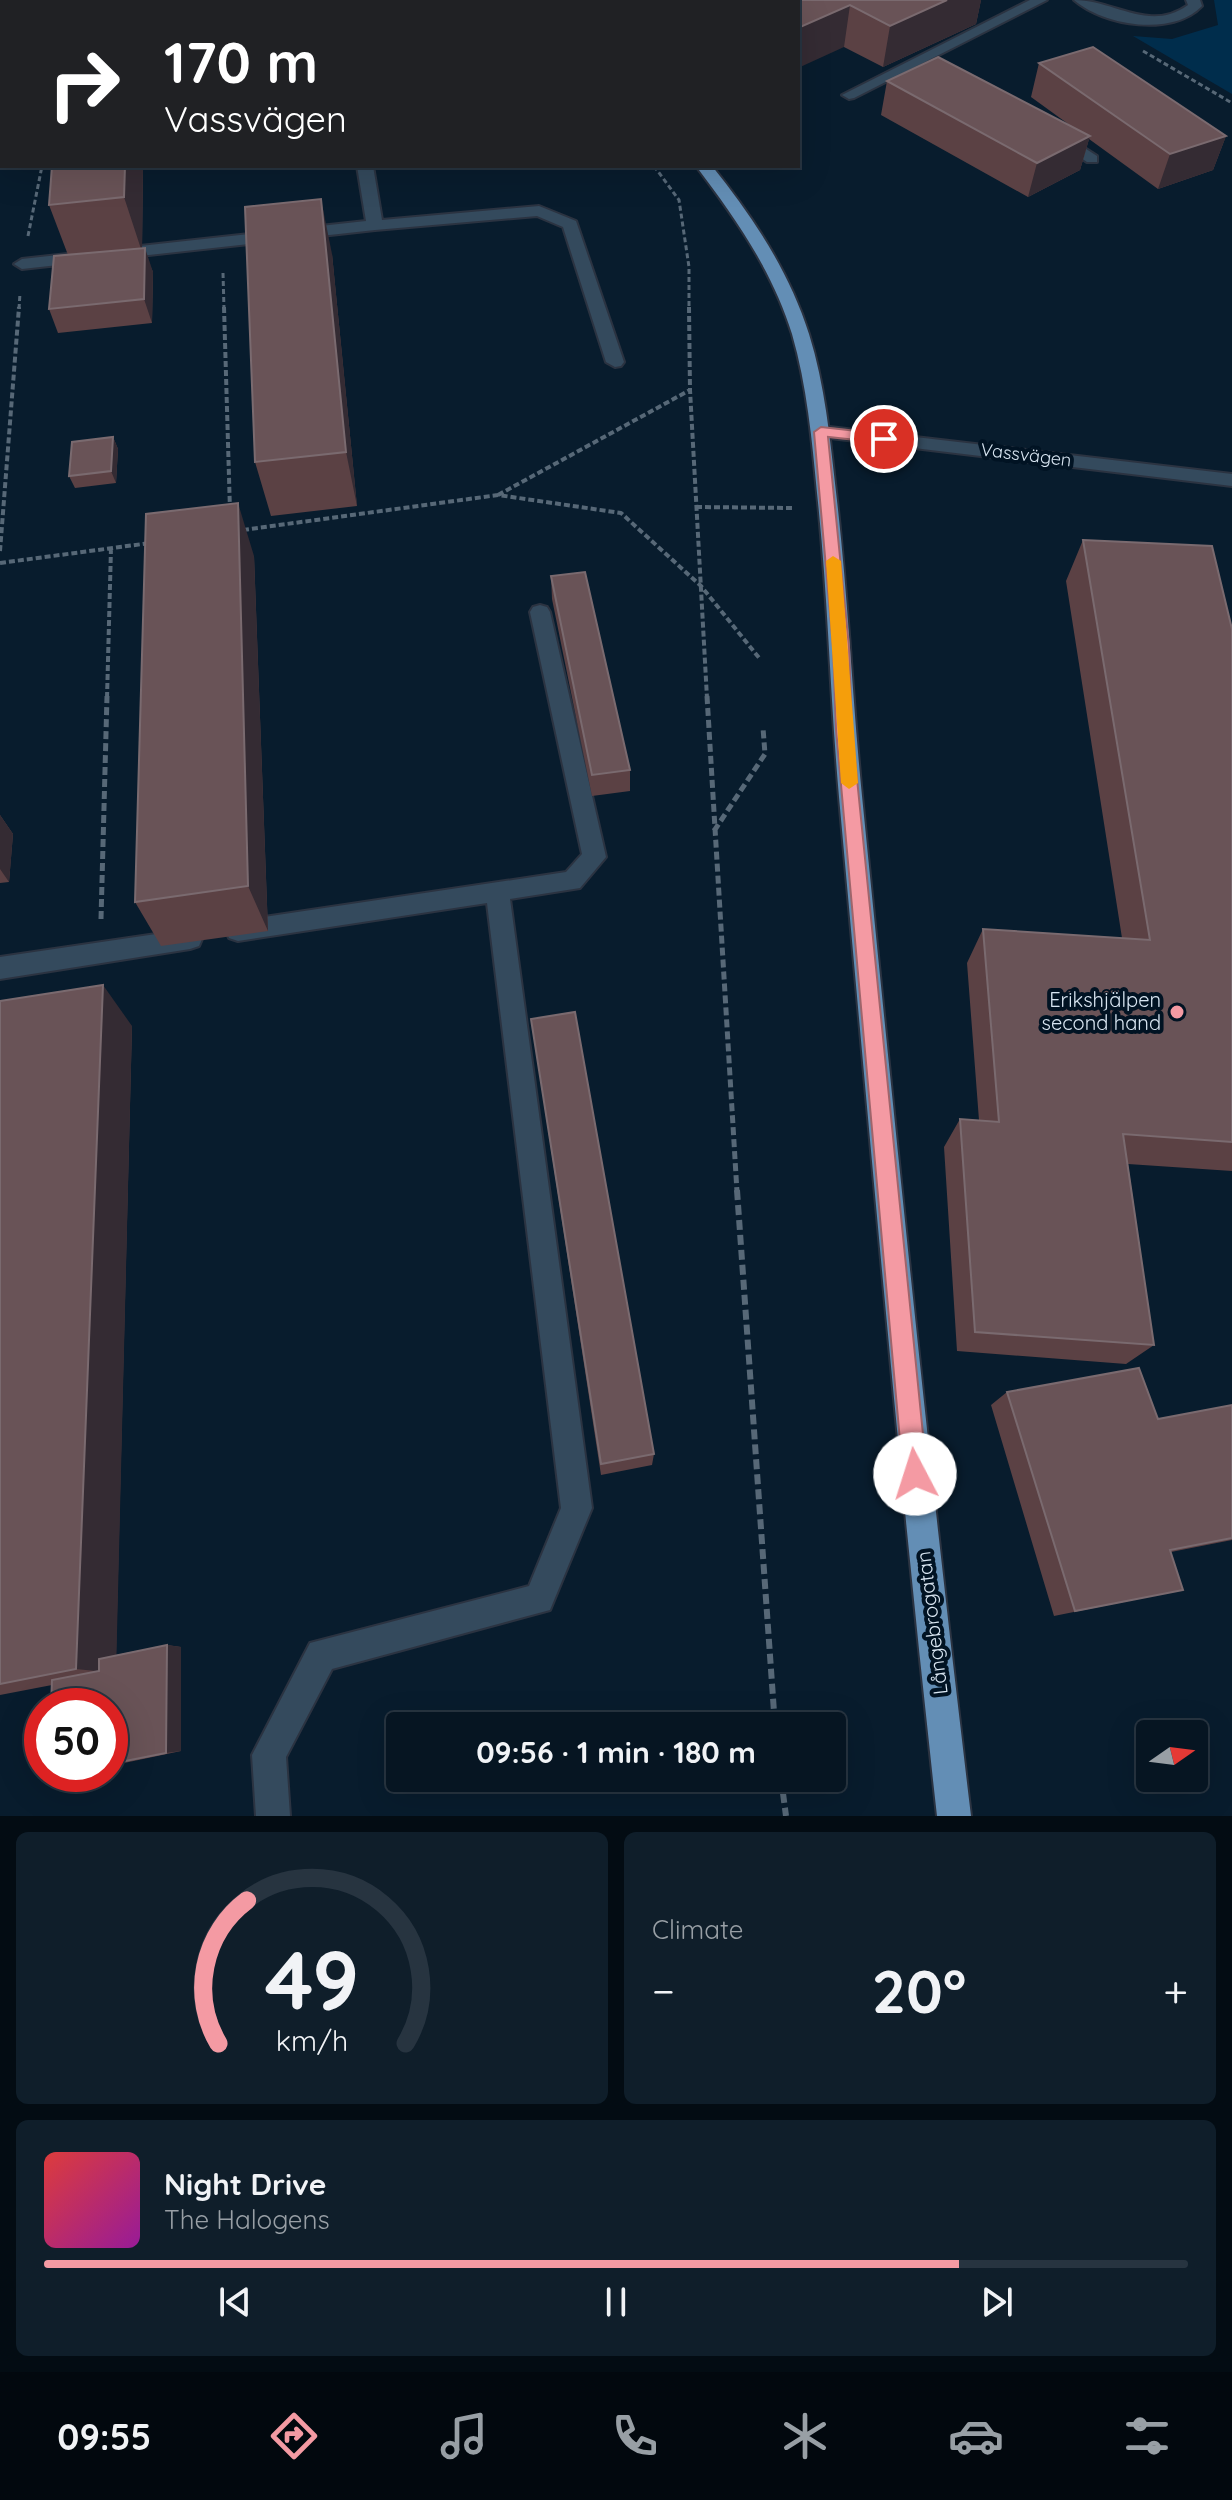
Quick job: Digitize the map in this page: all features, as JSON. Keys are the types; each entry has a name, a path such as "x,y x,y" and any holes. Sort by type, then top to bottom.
{"main road":[{"name":"Långebrogatan","path":"705,168 753,233 793,312 809,364 821,432 841,647 845,744 916,1489 954,1816"}],"street":[{"path":"849,95 939,58 1040,0"},
{"path":"1081,0 1132,20 1153,21 1187,14 1195,6 1193,0"},
{"path":"1039,124 1092,159"},
{"path":"365,168 375,225"},
{"path":"22,264 375,225 539,211 570,224 615,362"},
{"name":"Vassvägen","path":"821,432 1232,480"},
{"path":"0,968 572,881 594,857 540,612"},
{"path":"273,1816 269,1755 322,1655 539,1599 577,1508 497,891"}],"path":[{"path":"0,551 22,264 42,168"},
{"path":"655,168 679,200 689,267 690,390 714,832 755,1477 774,1712"},
{"path":"222,242 231,516"},
{"path":"498,495 690,390"},
{"path":"231,532 498,495 621,513 701,586 760,659"},
{"path":"696,507 828,508"},
{"path":"0,563 156,542"},
{"path":"100,952 111,548"},
{"path":"714,832 765,754 763,728"},
{"path":"783,1792 786,1816"}],"shaded area":[{"path":"1214,0 1232,0 1232,94 1133,36 1172,39 1218,25"}],"building":[{"path":"800,0 947,0 890,26 850,5 800,27"},
{"path":"1093,47 1226,136 1170,154 1039,63"},
{"path":"938,57 1090,136 1037,163 887,81"},
{"path":"52,168 125,168 124,197 49,205"},
{"path":"321,199 346,452 255,462 245,207"},
{"path":"145,248 144,299 49,309 54,256"},
{"path":"113,437 111,471 69,476 72,442"},
{"path":"238,503 248,886 135,902 146,514"},
{"path":"1083,540 1212,546 1232,629 1232,1142 1123,1134 1154,1345 975,1332 960,1119 999,1122 983,929 1150,940"},
{"path":"585,572 630,770 592,775 551,576"},
{"path":"103,985 76,1669 0,1684 0,1001"},
{"path":"575,1012 654,1454 601,1464 531,1019"},
{"path":"1139,1368 1158,1419 1232,1405 1232,1538 1170,1550 1183,1590 1075,1611 1007,1392"},
{"path":"167,1645 166,1753 128,1760 128,1688 52,1688 52,1680 99,1671 99,1659"}],"slow traffic":[{"path":"833,561 849,783"}],"place":[{"name":"Erikshjälpen second hand","path":"1177,1012"}],"route":[{"path":"884,439 821,432 841,647 844,729 915,1474"}]}
